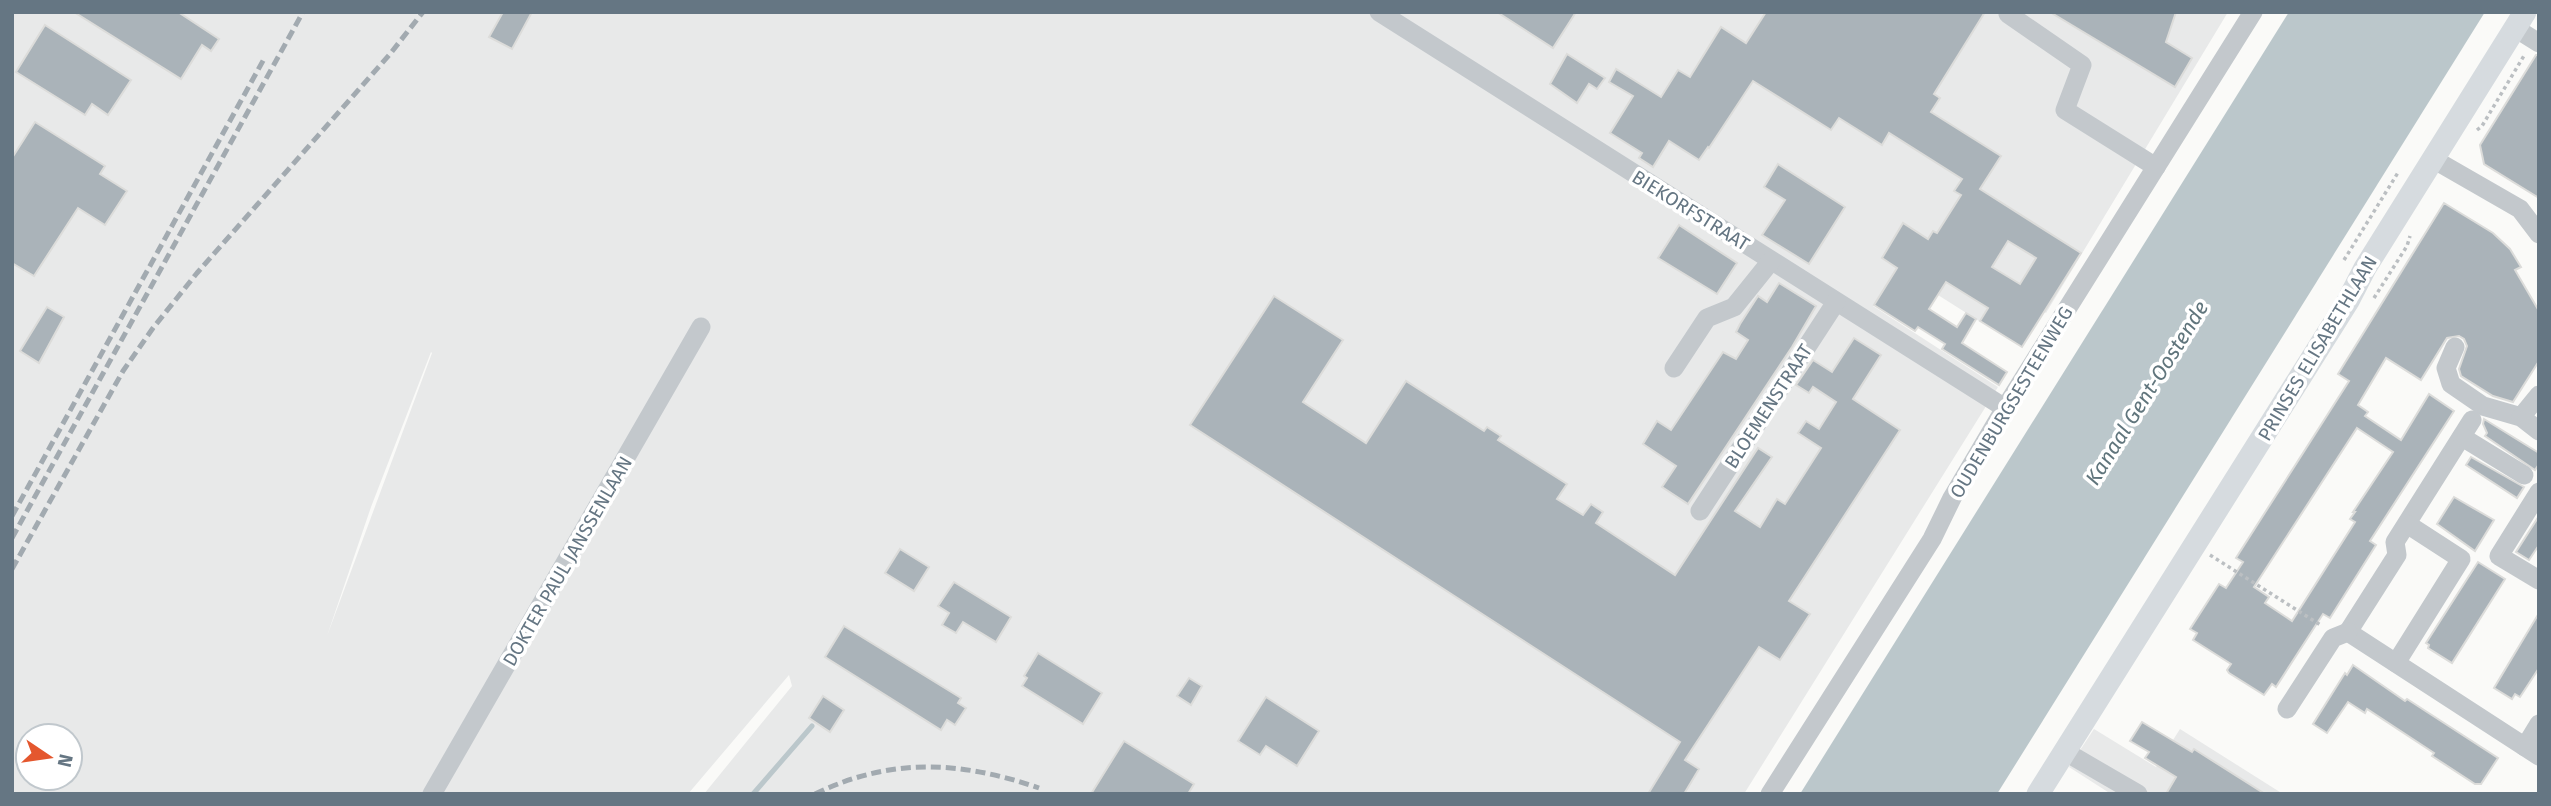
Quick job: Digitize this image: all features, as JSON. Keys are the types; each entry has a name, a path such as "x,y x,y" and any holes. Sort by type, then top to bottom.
{"main road":[{"name":"PRINSES ELISABETHLAAN","path":"2038,794 2348,301 2365,268 2520,20"}],"street":[{"name":"BIEKORFSTRAAT","path":"1378,12 2005,408"},
{"path":"2009,12 2008,14 2082,65 2065,110 2156,167"},
{"name":"OUDENBURGSESTEENWEG","path":"1770,794 1932,539 1952,498 2005,408 2253,12"},
{"path":"2520,20 2539,43"},
{"path":"2432,159 2520,209 2537,229"},
{"path":"1674,368 1707,318 1734,307 1771,261"},
{"name":"BLOEMENSTRAAT","path":"1700,511 1836,302"},
{"name":"DOKTER PAUL JANSSENLAAN","path":"432,794 701,327"},
{"path":"2455,347 2446,368 2451,384 2483,406 2521,417 2539,431"},
{"path":"2521,417 2539,395"},
{"path":"2287,709 2333,638 2343,634 2397,555 2395,542 2467,428 2524,475"},
{"path":"2539,492 2499,556 2539,580"},
{"path":"2396,663 2461,559 2407,524"},
{"path":"2343,634 2396,663 2532,752 2539,724"},
{"path":"2064,751 2138,794"}],"path":[{"path":"2194,545 2343,634"}],"shaded area":[{"path":"12,12 2228,12 2046,313 2002,285 1979,321 1897,269 1873,306 1998,387 1744,794 704,794 792,686 789,675 688,794 12,794","holes":["432,353 327,636 371,507"]},
{"path":"2094,729 2156,767 2180,729 2283,794 2111,794 2069,767"}],"water":[{"name":"Kanaal Gent-Oostende","path":"2289,12 2485,12 1997,794 1800,794"}],"building":[{"path":"74,12 178,12 219,39 211,51 202,45 181,79"},
{"path":"503,12 532,12 512,49 489,37"},
{"path":"1497,12 1576,12 1553,48"},
{"path":"1766,12 1985,12 1934,94 1940,98 1931,112 2001,156 1980,189 2081,253 2022,347 1980,321 1988,308 1946,282 1929,309 1957,327 1966,313 1976,319 1962,343 2007,372 1999,385 1942,349 1945,344 1918,327 1915,331 1874,305 1897,268 1882,258 1903,223 1928,239 1933,231 1937,233 1961,195 1954,191 1962,179 1889,133 1882,145 1839,118 1831,130 1753,81 1699,160 1669,141 1653,167 1639,158 1642,153 1610,133 1633,96 1609,82 1616,69 1661,97 1678,70 1690,77 1721,27 1746,43","holes":["2008,241 2036,258 2020,284 1992,267"]},
{"path":"2050,12 2176,12 2166,42 2192,58 2175,87"},
{"path":"45,25 131,80 108,115 92,104 85,115 16,72"},
{"path":"1567,54 1605,78 1597,89 1589,84 1577,103 1550,84"},
{"path":"2536,55 2539,55 2539,198 2484,164 2480,145"},
{"path":"35,122 105,166 100,174 127,191 105,225 78,208 34,276 12,263 12,158"},
{"path":"1778,164 1845,207 1809,264 1762,235 1785,200 1764,187"},
{"path":"2444,203 2493,233 2510,249 2521,267 2515,270 2539,311 2539,361 2513,402 2493,396 2461,376 2459,369 2467,346 2459,336 2447,338 2421,380 2386,358 2358,405 2368,412 2365,416 2401,440 2429,394 2454,411 2370,541 2376,545 2330,618 2323,614 2276,687 2272,684 2264,695 2229,673 2227,670 2231,664 2193,640 2197,633 2190,629 2219,584 2226,588 2243,562 2236,558 2349,381 2338,374","holes":["2357,428 2393,452 2353,512 2350,519 2355,522 2292,621 2265,603 2269,597 2254,587"]},
{"path":"1679,225 1737,263 1717,294 1658,258"},
{"path":"1779,283 1816,306 1792,347 1688,504 1662,487 1676,466 1643,444 1657,421 1671,430 1723,352 1736,359 1748,340 1736,332 1740,324 1758,296 1767,302"},
{"path":"1274,296 1343,340 1303,402 1366,443 1406,381 1484,431 1487,427 1501,436 1498,440 1567,484 1557,499 1583,515 1591,504 1603,512 1596,523 1675,575 1758,448 1772,457 1735,511 1760,527 1777,499 1785,504 1821,448 1798,433 1806,421 1819,429 1836,402 1813,387 1809,393 1796,385 1813,360 1832,372 1854,338 1881,355 1853,399 1900,430 1789,601 1810,614 1780,660 1759,647 1685,760 1699,769 1684,794 1648,794 1680,742 1190,425"},
{"path":"47,307 64,317 39,363 20,351"},
{"path":"2484,419 2539,453 2539,464 2535,470 2485,436 2487,433"},
{"path":"2471,457 2524,487 2517,498 2466,465"},
{"path":"2454,497 2494,520 2475,551 2437,524"},
{"path":"2539,516 2539,545 2529,560 2516,552"},
{"path":"900,549 929,567 914,591 885,573"},
{"path":"2478,562 2505,579 2452,663 2428,648 2426,643"},
{"path":"954,582 1011,617 996,642 963,622 956,633 942,625 949,613 938,606"},
{"path":"2539,613 2539,668 2520,697 2515,694 2512,699 2494,688"},
{"path":"844,626 961,698 958,703 966,708 955,725 947,720 941,730 825,657"},
{"path":"1038,653 1102,693 1083,724 1022,686 1027,678 1024,676"},
{"path":"2353,665 2405,701 2407,699 2498,758 2481,784 2475,784 2432,756 2434,753 2367,709 2365,713 2348,702 2327,733 2313,724 2345,673 2347,675"},
{"path":"1189,678 1202,686 1191,705 1177,696"},
{"path":"823,696 844,710 830,732 809,718"},
{"path":"1266,697 1319,731 1297,766 1266,746 1260,755 1238,741"},
{"path":"2142,722 2192,752 2194,749 2265,794 2166,794 2176,777 2145,758 2149,752 2130,741"},
{"path":"1124,741 1194,784 1188,794 1091,794"}],"waterway":[{"path":"753,794 812,726"}],"railway":[{"path":"12,538 303,12"},
{"path":"12,569 123,371 153,328 197,273 390,54 423,12"},
{"path":"12,516 264,59"},
{"path":"815,794 871,774 926,767 982,772 1039,788"}]}
